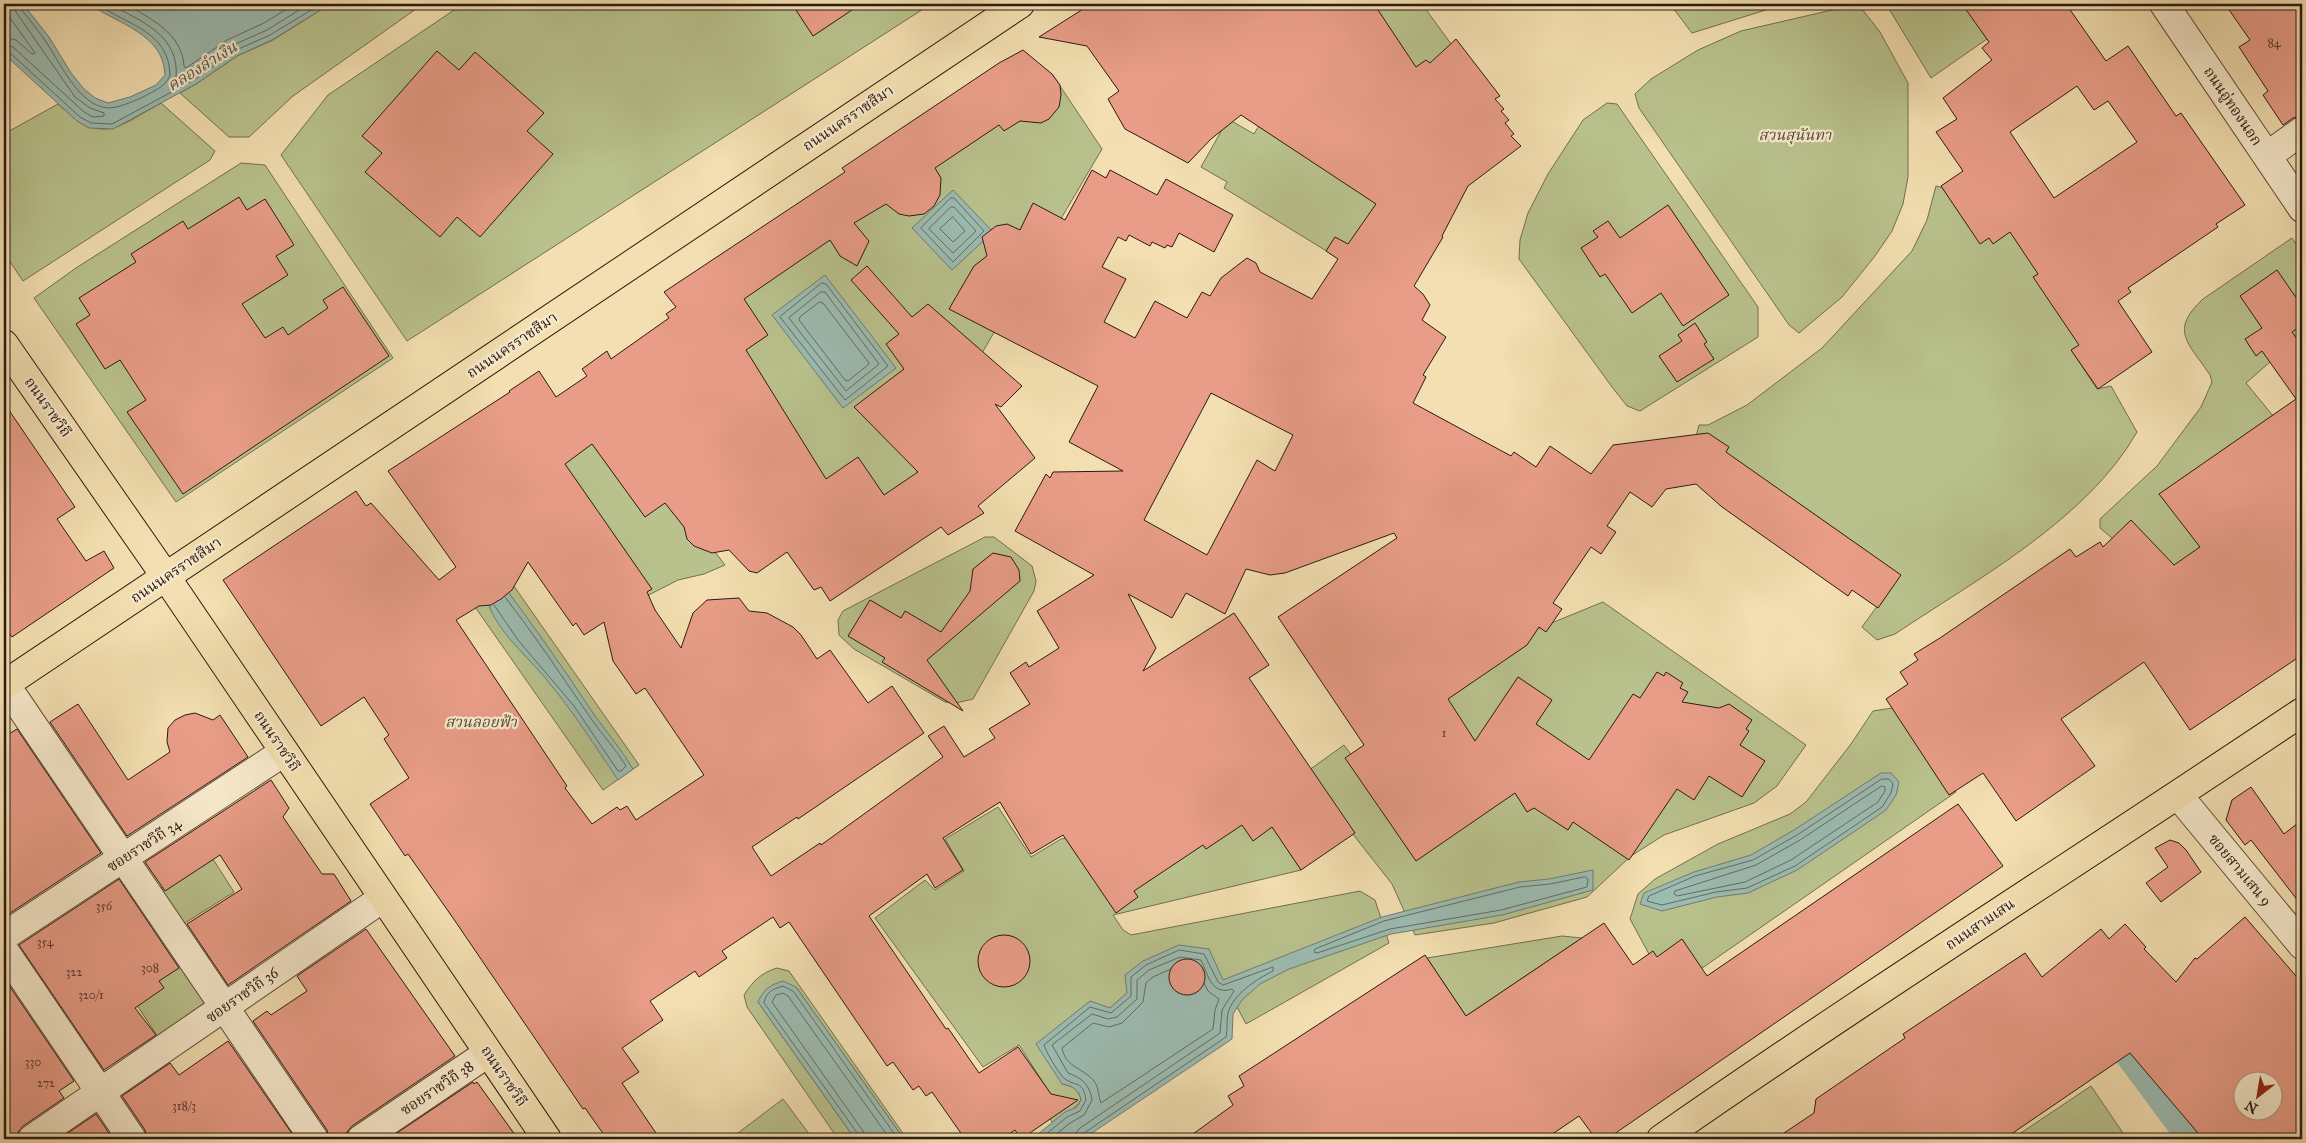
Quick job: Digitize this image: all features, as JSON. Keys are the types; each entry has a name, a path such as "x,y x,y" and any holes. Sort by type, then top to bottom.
{"main road":[{"name":"ถนนนครราชสีมา","path":"5,684 1020,4"},
{"name":"ถนนราชวิถี","path":"4,344 166,577 547,1139"},
{"name":"ถนนสามเสน","path":"1661,1139 2031,889 2178,795 2302,712"}],"street":[{"name":"ถนนอู่ทองนอก","path":"2164,4 2302,208"},
{"path":"2267,156 2302,131"},
{"path":"5,684 314,1139"},
{"name":"ซอยราชวิถี 34","path":"4,936 284,752"},
{"name":"ซอยสามเสน 9","path":"2178,795 2302,945"},
{"name":"ซอยราชวิถี 36","path":"32,1139 383,898"},
{"path":"4,950 132,1139"},
{"name":"ซอยราชวิถี 38","path":"361,1139 488,1053"}],"green space":[{"path":"330,4 423,4 293,96 249,137 229,137 180,93 237,56 273,40"},
{"path":"463,4 931,4 407,341 281,155 328,95"},
{"path":"1377,4 1422,4 1454,48 1419,73 1372,7"},
{"path":"1670,4 1785,4 1692,33"},
{"name":"สวนสุนันทา","path":"1858,4 1880,32 1908,83 1908,177 1903,204 1892,231 1875,256 1842,297 1799,333 1789,325 1639,108 1635,94 1651,79 1698,50 1741,31"},
{"path":"1886,4 1976,4 1997,32 1931,78"},
{"path":"1052,74 1102,149 982,353 897,420 920,480 847,527 714,306"},
{"path":"161,103 215,151 210,160 23,281 4,253 4,134 58,104 87,125 98,129 109,129 132,120"},
{"path":"1607,103 1617,104 1758,307 1758,337 1640,411 1627,406 1519,259 1520,240 1528,213 1548,174 1583,120"},
{"path":"1228,119 1254,134 1260,124 1383,204 1346,263 1224,188 1227,182 1201,167"},
{"path":"241,163 265,165 393,358 176,502 34,298 76,268"},
{"path":"1936,186 1993,202 2088,336 2072,351 2097,389 2111,386 2137,432 2116,464 2090,493 2060,520 2028,545 1960,592 1895,634 1877,640 1862,627 1894,583 1695,440 1699,425 1708,425 1747,405 1822,348 1912,251 1927,220"},
{"path":"2292,238 2302,253 2302,346 2299,342 2270,362 2246,383 2274,417 2200,547 2160,578 2100,528 2100,519 2157,466 2201,407 2212,382 2210,375 2189,345 2186,337 2184,328 2193,310 2203,299"},
{"path":"675,368 635,447 725,565 704,574 678,580 641,599 550,457"},
{"path":"985,537 994,537 1032,566 1036,581 1034,591 973,699 956,703 945,702 854,649 839,635 838,620 843,611"},
{"path":"509,579 639,765 603,790 473,604"},
{"path":"1603,602 1806,745 1777,786 1754,803 1664,835 1631,856 1587,897 1494,923 1415,935 1392,884 1305,773 1344,745 1422,851 1438,700 1522,635"},
{"path":"1892,708 1956,792 1669,991 1630,919 1638,894 1655,879 1718,844 1790,814 1806,802 1851,744 1873,711"},
{"path":"1263,801 1301,870 1113,915 1123,930 1131,935 1360,891 1375,900 1389,943 1246,1024 1223,980 1127,993 1110,1008 1062,1084 1069,1086 1079,1093 1081,1100 1072,1110 1053,1123 1042,1109 1053,1098 1019,1045 983,1067 875,918 925,880 935,890 964,871 945,839 998,807 1031,857 1061,839"},
{"path":"211,856 234,892 177,928 154,892"},
{"path":"1562,936 1582,938 1466,1016 1427,958"},
{"path":"182,959 211,1003 158,1037 129,993"},
{"path":"777,968 789,971 907,1139 904,1139 796,987 758,1002 855,1139 838,1139 747,1007 744,995 758,978"},
{"path":"2091,1086 2127,1139 2012,1139"},
{"path":"783,1099 813,1139 730,1139"}],"water":[{"name":"คลองลำเงิน","path":"4,4 23,4 49,37 71,73 84,89 95,98 108,103 130,97 156,85 165,75 163,61 157,49 138,32 89,4 330,4 272,40 237,56 196,84 113,129 89,128 77,121 4,54"},
{"path":"953,190 993,232 952,270 912,228"},
{"path":"825,275 896,368 843,408 772,315"},
{"path":"502,584 633,769 618,780 584,729 546,679 498,624 488,603"},
{"path":"1881,773 1891,773 1899,782 1896,795 1886,810 1797,870 1748,893 1717,897 1662,911 1640,904 1644,893 1694,872 1751,855 1794,830"},
{"path":"1593,870 1593,890 1502,915 1391,934 1289,969 1260,984 1242,1000 1233,1014 1232,1039 1083,1139 1032,1139 1065,1112 1077,1107 1081,1100 1079,1093 1075,1089 1062,1084 1036,1044 1090,1001 1110,1008 1127,993 1125,975 1143,961 1179,945 1209,949 1223,980 1382,917 1519,882 1549,879"},
{"path":"783,981 796,987 904,1139 855,1139 758,1002 768,988"}],"building":[{"path":"792,4 861,4 813,36"},
{"path":"1091,4 1374,4 1416,67 1426,60 1430,63 1456,39 1500,96 1495,99 1504,109 1501,111 1509,120 1505,123 1514,134 1511,136 1521,146 1468,186 1443,237 1414,286 1423,294 1430,305 1422,320 1446,337 1423,375 1426,377 1413,403 1511,456 1514,452 1536,467 1550,446 1591,474 1613,445 1708,433 1729,447 1726,452 1901,575 1878,608 1852,590 1848,596 1722,507 1696,484 1666,489 1652,507 1630,492 1607,526 1616,532 1601,554 1591,547 1553,603 1562,609 1546,632 1539,627 1527,645 1448,699 1475,741 1518,677 1552,700 1536,724 1589,760 1633,694 1640,698 1657,672 1664,676 1666,672 1683,683 1680,688 1688,692 1682,702 1719,708 1729,704 1752,720 1746,729 1749,731 1740,745 1765,761 1742,797 1709,776 1694,800 1677,789 1629,860 1573,822 1568,830 1534,808 1527,812 1515,793 1416,861 1345,758 1364,745 1278,617 1397,538 1394,533 1285,573 1270,575 1246,569 1225,614 1186,593 1172,618 1128,594 1156,648 1143,671 1234,613 1269,665 1249,678 1355,833 1301,870 1272,827 1253,841 1242,825 1206,849 1203,845 1134,891 1138,897 1116,913 1063,835 1031,854 1000,802 943,838 963,870 935,888 927,874 869,916 946,1029 948,1028 979,1073 1018,1047 1051,1094 1078,1100 1021,1139 1015,1130 1002,1139 965,1139 932,1092 926,1096 919,1086 913,1090 893,1062 887,1066 789,922 780,928 773,917 722,951 727,958 699,977 695,971 650,1001 663,1020 622,1048 639,1072 622,1083 660,1139 607,1139 585,1108 583,1109 453,918 408,854 405,856 370,804 409,778 384,739 389,735 364,697 321,726 223,580 356,491 366,506 371,503 439,580 456,567 388,471 539,371 556,397 587,376 582,369 607,351 611,359 669,318 666,314 676,307 664,292 845,172 842,168 999,63 1023,50 1052,74 1060,85 1059,107 1049,119 1041,123 1020,121 1004,131 999,125 935,168 941,178 940,195 934,206 924,214 909,216 899,214 886,204 854,223 869,241 857,266 840,256 830,240 744,299 768,335 746,350 826,479 858,457 884,495 918,472 854,407 904,369 886,344 899,334 851,280 867,266 912,317 928,304 1022,386 1001,407 995,404 1035,458 978,506 984,513 948,535 941,527 830,601 821,587 814,590 787,552 757,573 749,571 729,550 712,553 694,546 687,539 684,527 665,503 645,517 592,444 565,464 652,589 647,592 655,610 681,648 693,613 707,600 739,598 749,611 767,613 793,627 801,635 817,659 830,650 868,703 892,686 924,733 798,819 797,817 752,847 771,876 820,843 821,845 943,757 928,736 944,726 964,757 995,738 989,729 1030,704 1010,673 1026,662 1029,667 1059,648 1037,611 1094,575 1015,531 1046,474 1050,478 1053,472 1123,471 1069,442 1098,386 949,309 974,266 987,256 982,237 996,226 1007,224 1020,230 1033,203 1065,220 1092,170 1106,178 1110,170 1157,195 1166,179 1233,215 1214,252 1179,233 1172,247 1167,245 1165,248 1152,242 1150,246 1129,235 1126,241 1118,237 1102,267 1126,279 1104,322 1135,338 1155,301 1187,318 1202,292 1210,296 1221,278 1247,258 1256,263 1260,272 1312,299 1338,259 1326,251 1335,237 1348,244 1376,204 1241,115 1211,139 1188,163 1125,129 1108,99 1119,91 1087,46 1039,37","holes":["1211,393 1293,435 1275,471 1257,460 1207,555 1144,520","528,562 573,626 576,623 584,635 604,622 613,661 636,694 645,688 704,775 636,820 627,806 620,810 617,807 592,824 565,788 567,786 456,620 479,606 491,605 501,599 512,590"]},
{"path":"1962,4 2066,4 2106,61 2128,46 2176,116 2181,113 2245,205 2216,224 2218,227 2128,288 2131,292 2118,301 2152,352 2098,389 2071,350 2079,345 2033,277 2038,274 2010,232 1993,244 1989,238 1980,244 1941,186 1963,171 1936,132 1957,119 1943,98 1992,60 1982,48 1989,42","holes":["2077,86 2094,110 2108,101 2137,142 2054,198 2010,132"]},
{"path":"2225,4 2302,4 2302,116 2293,118 2283,125 2263,95 2268,91 2239,47 2250,40"},
{"path":"437,51 459,70 475,52 544,113 527,131 553,154 480,237 457,217 440,237 365,172 382,153 362,136"},
{"path":"239,197 247,210 265,199 294,245 276,256 288,275 242,304 265,338 283,327 288,335 328,308 323,300 343,287 389,356 183,494 127,412 146,400 120,360 105,369 76,324 90,315 79,298 136,262 131,254 183,221 188,229"},
{"path":"1668,205 1729,295 1683,326 1661,293 1632,313 1605,274 1600,277 1581,248 1598,237 1593,231 1608,221 1620,238"},
{"path":"2277,270 2302,306 2302,325 2292,332 2302,346 2302,655 2190,730 2144,662 2061,719 2095,766 2016,821 1983,773 1949,795 1886,699 1908,684 1900,672 1918,660 1914,654 2070,549 2076,557 2100,542 2103,547 2131,520 2174,565 2200,547 2159,494 2296,399 2262,351 2256,356 2245,339 2262,328 2240,296"},
{"path":"1695,323 1707,342 1704,344 1714,359 1677,382 1659,356 1682,341 1678,335"},
{"path":"4,403 75,507 57,519 86,561 104,551 114,568 12,637 4,625"},
{"path":"993,553 1011,557 1019,570 1020,581 927,660 963,711 882,662 885,658 848,636 870,600 901,618 905,611 941,632 970,591 973,569"},
{"path":"78,704 128,780 170,752 167,742 168,728 175,720 195,713 213,720 220,715 248,757 127,836 50,722"},
{"path":"17,729 101,853 4,917 4,737"},
{"path":"271,780 289,808 283,817 322,874 334,874 351,901 228,985 187,924 242,889 220,855 165,891 145,862"},
{"path":"2251,787 2284,834 2302,820 2302,906 2251,840 2245,845 2226,820 2232,800"},
{"path":"1958,804 2003,866 1607,1139 1596,1139 1579,1116 1545,1139 1186,1139 1233,1105 1228,1096 1244,1086 1239,1076 1425,955 1466,1016 1604,923 1633,965 1653,951 1657,957 1682,939 1707,976"},
{"path":"2170,840 2179,843 2186,850 2201,872 2161,902 2146,883 2168,867 2155,848"},
{"path":"119,879 179,968 159,981 164,988 135,1008 156,1035 104,1070 19,945"},
{"path":"2245,917 2302,983 2302,1139 2203,1139 2130,1053 2004,1139 1775,1139 1814,1113 1816,1099 1905,1038 1903,1034 2025,953 2042,977 2101,929 2109,939 2125,924 2146,947 2144,949 2176,982 2195,958 2197,959"},
{"path":"366,929 455,1056 352,1126 347,1132 346,1139 329,1139 327,1130 253,1021 267,1011 271,1015 307,991 297,976"},
{"path":"999,935 1009,935 1019,939 1026,946 1030,961 1026,976 1019,983 1009,987 999,987 989,983 982,976 978,966 978,956 982,946 989,939"},
{"path":"1187,959 1194,960 1200,964 1204,970 1204,984 1200,990 1194,994 1187,995 1180,994 1174,990 1170,984 1169,977 1170,970 1174,964 1180,960"},
{"path":"4,978 74,1081 59,1091 64,1098 23,1126 18,1132 17,1139 4,1139"},
{"path":"228,1041 295,1138 147,1139 145,1130 122,1096 170,1063 179,1075"},
{"path":"473,1082 474,1084 477,1082 518,1139 388,1139"},
{"path":"96,1114 113,1139 59,1139"}],"waterway":[{"path":"2108,1030 2189,1139"}],"park label":[{"name":"สวนลอยฟ้า","path":"481,722"}]}
